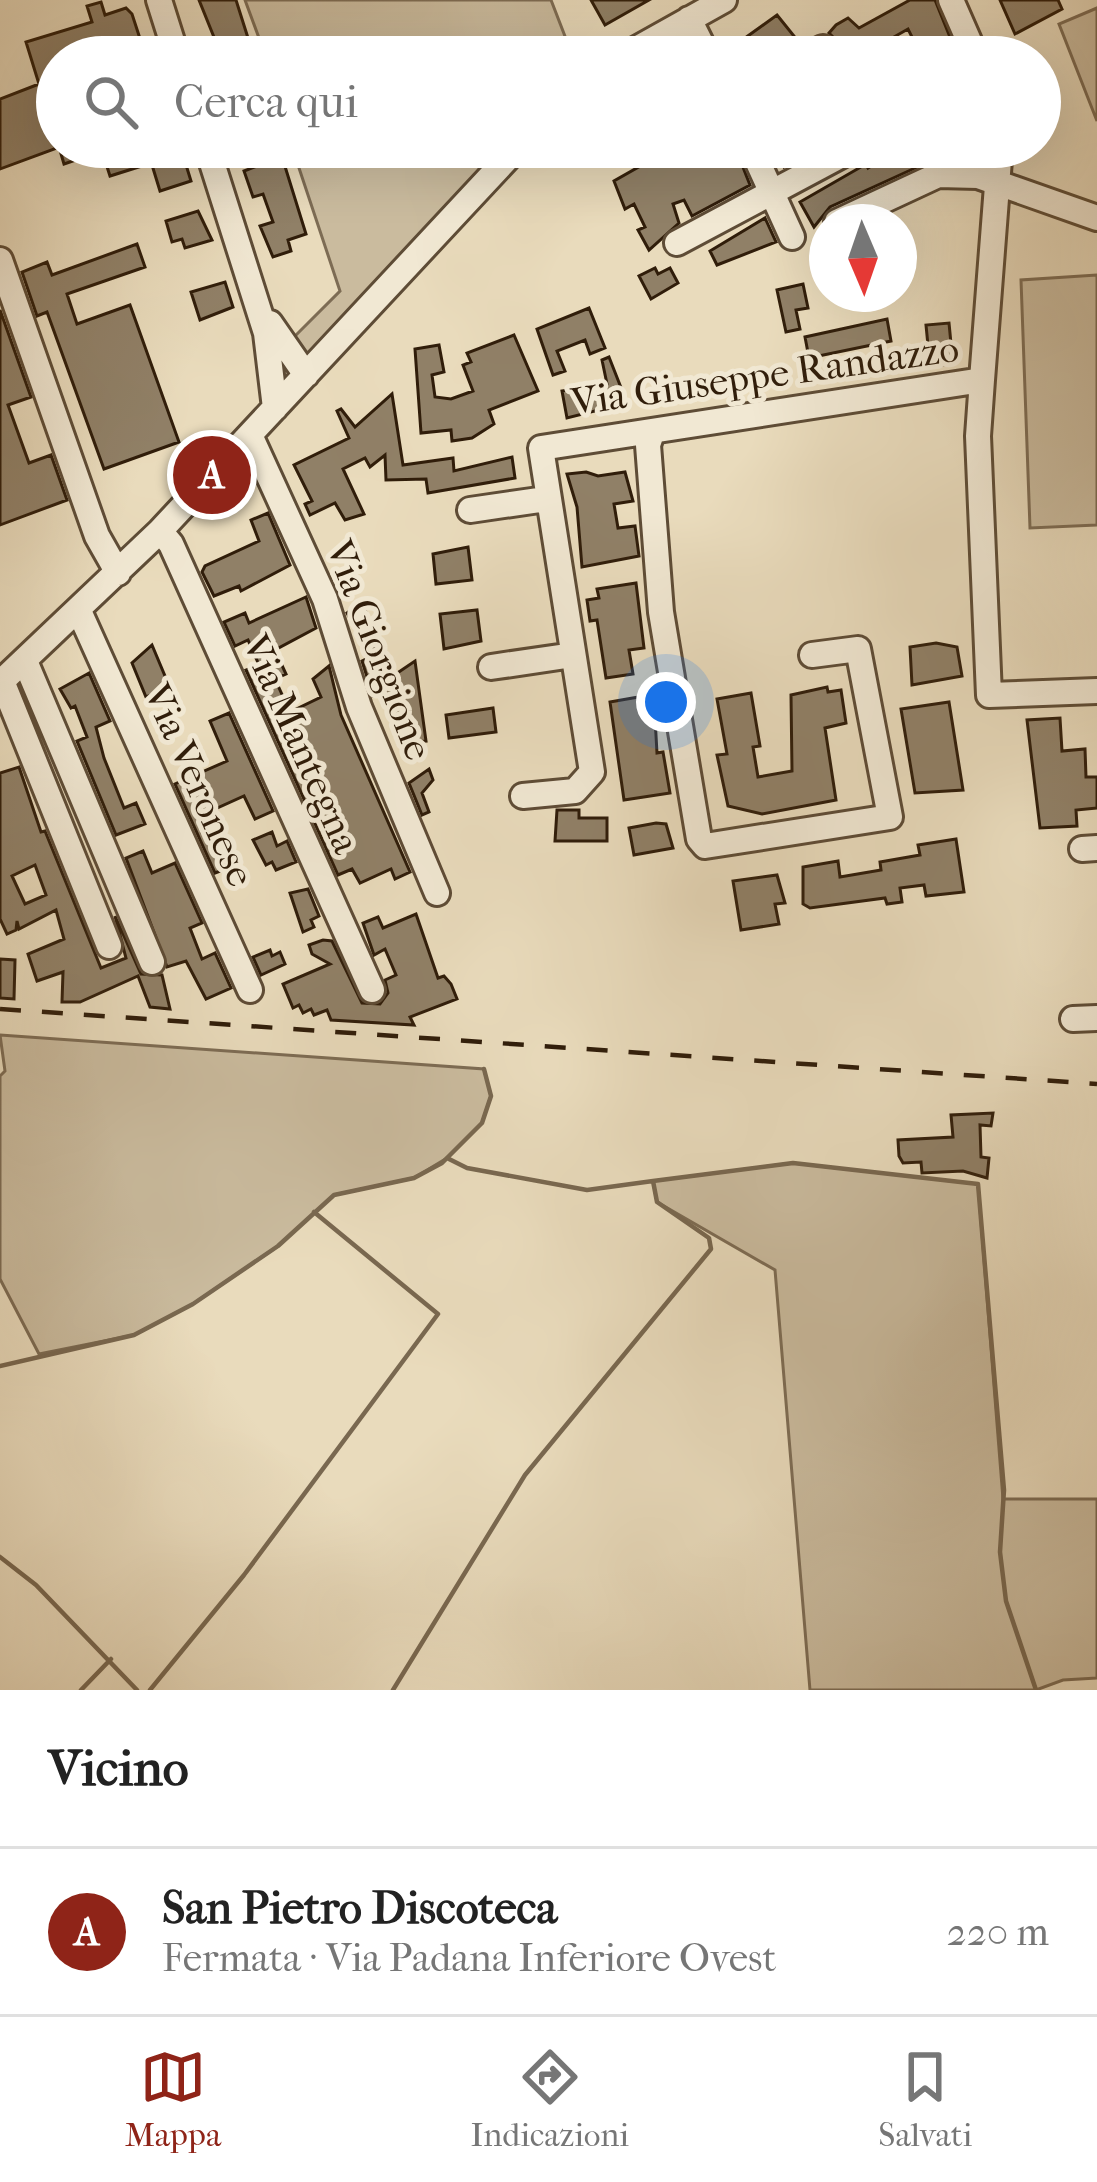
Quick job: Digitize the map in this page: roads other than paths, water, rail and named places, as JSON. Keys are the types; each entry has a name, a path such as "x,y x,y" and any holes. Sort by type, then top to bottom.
{"street":[{"path":"159,0 170,36"},
{"path":"659,36 724,0"},
{"path":"951,0 967,36"},
{"path":"689,19 698,36"},
{"path":"213,168 256,301 275,408"},
{"path":"109,946 1,682 160,531 498,168"},
{"path":"761,168 792,237"},
{"path":"677,243 818,168"},
{"name":"Via Giuseppe Randazzo","path":"546,500 542,448 636,430 652,433 667,425 982,380 999,168"},
{"path":"876,204 938,175 999,182 1097,218"},
{"path":"0,260 97,536 118,573"},
{"path":"256,301 306,375"},
{"path":"982,380 978,436 989,695 1097,691"},
{"path":"652,433 648,445 658,513 661,612 700,839 705,846 890,817 858,649 812,655"},
{"name":"Via Giorgione","path":"250,435 326,599 359,707 437,893"},
{"path":"470,510 546,500 590,779 575,791 524,796"},
{"name":"Via Mantegna","path":"160,531 173,547 372,990"},
{"name":"Via Veronese","path":"79,611 250,990"},
{"path":"491,667 573,655"},
{"path":"25,661 152,962"}],"waterway":[{"path":"0,1366 134,1335 193,1304 278,1246 334,1195 414,1178 442,1163 482,1123 491,1096 484,1069"},
{"path":"393,1690 525,1475 711,1249 709,1238 657,1202 653,1181 587,1190 467,1168 447,1158"},
{"path":"653,1181 793,1163 978,1184 1004,1490 1000,1552 1006,1601 1036,1690"},
{"path":"150,1690 244,1575 438,1314 314,1212"},
{"path":"0,1557 36,1585 137,1690"},
{"path":"81,1690 111,1659"}],"railway":[{"path":"0,1009 1097,1084"}],"place":[{"name":"San Pietro Discoteca","path":"212,475"}]}
